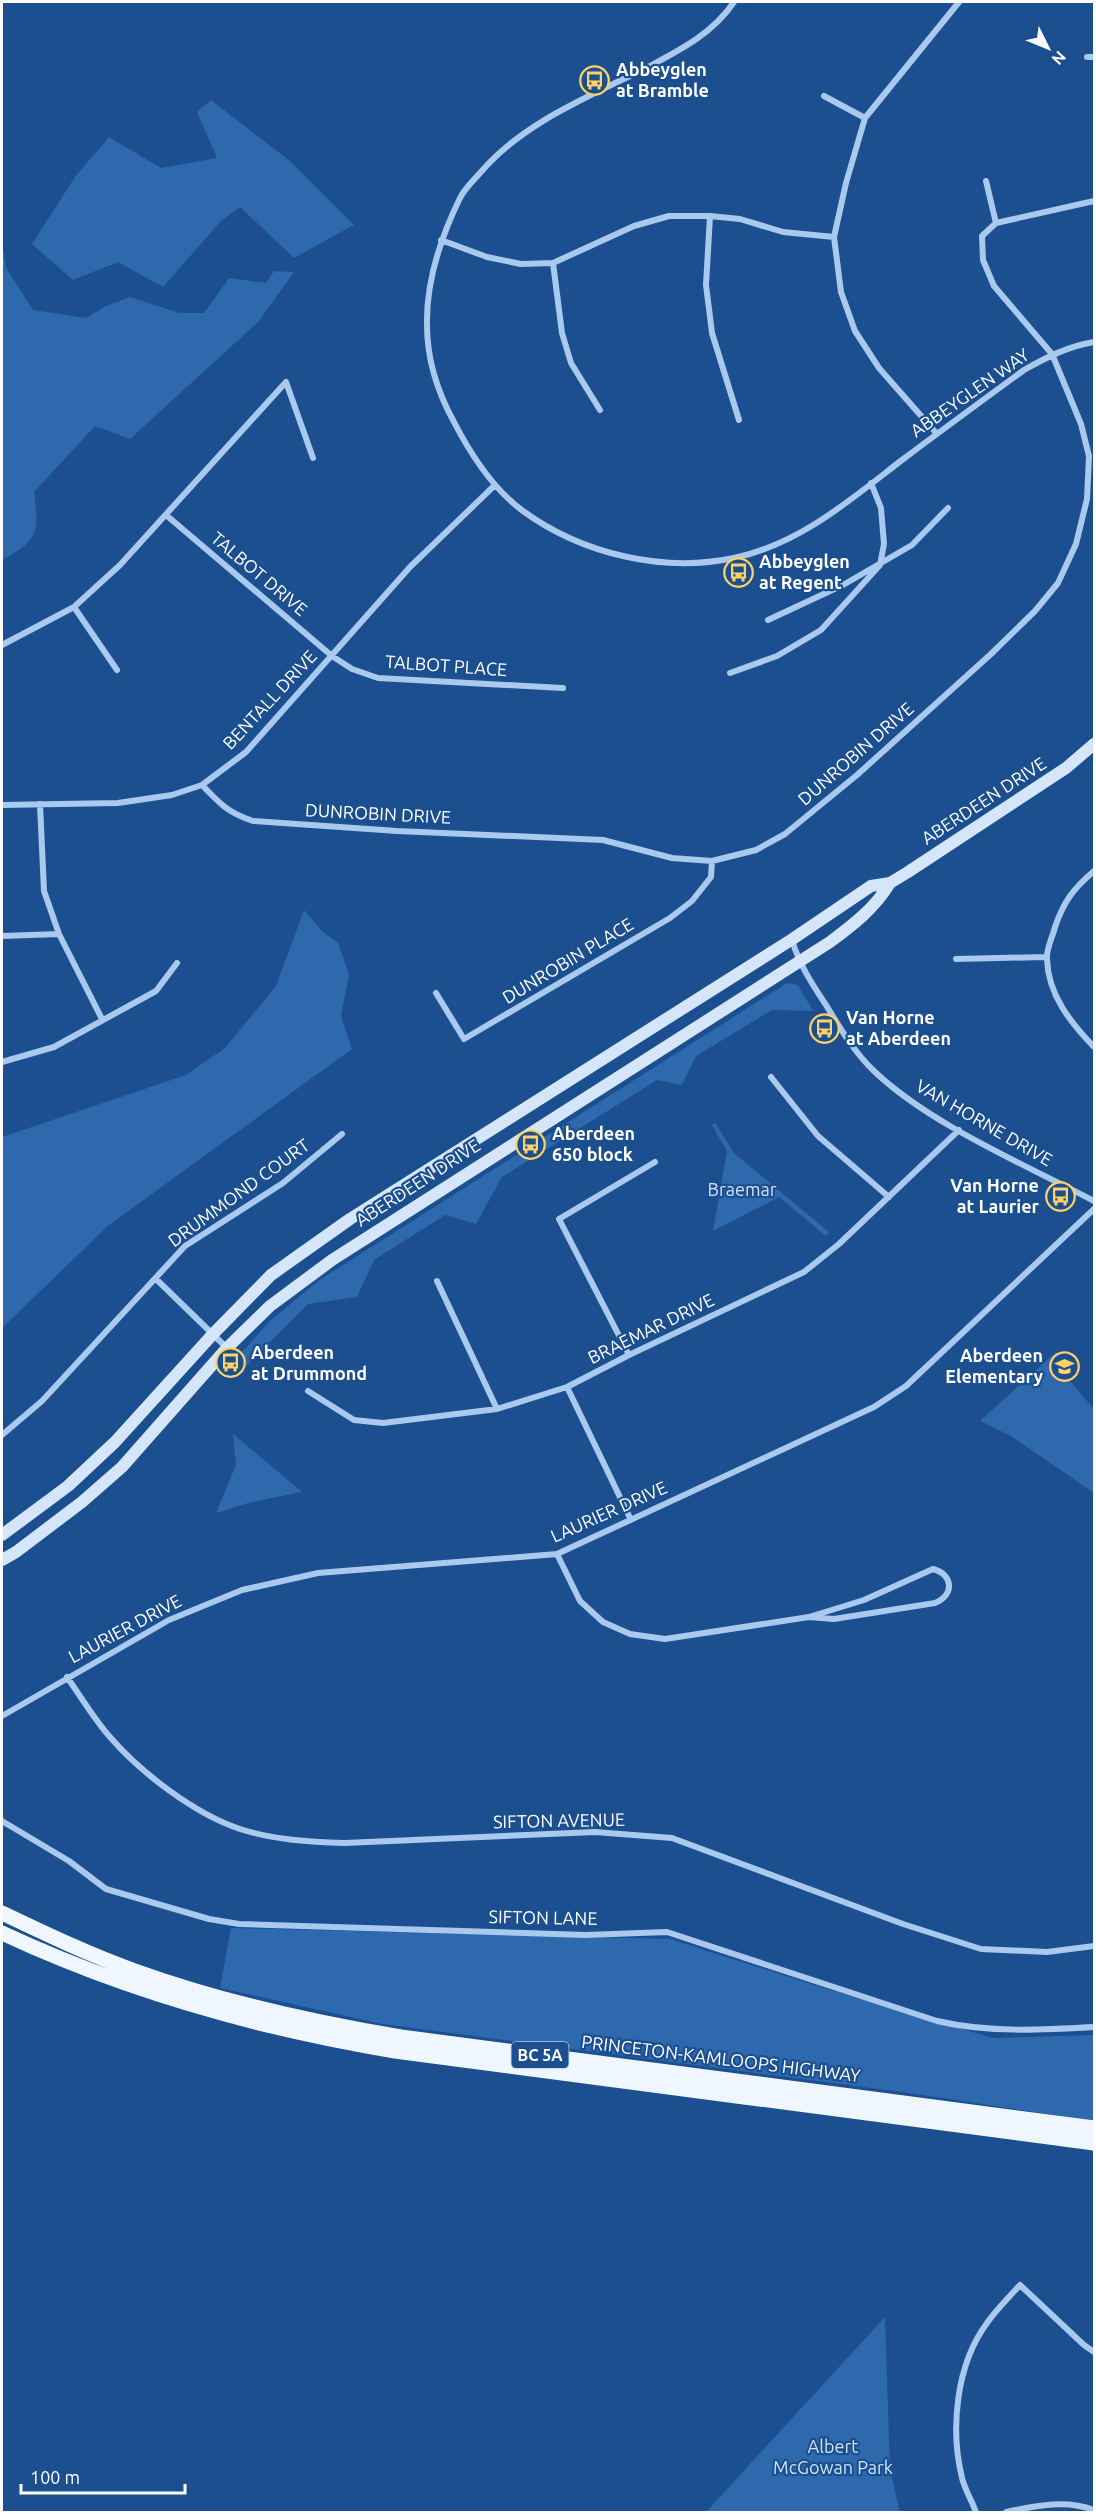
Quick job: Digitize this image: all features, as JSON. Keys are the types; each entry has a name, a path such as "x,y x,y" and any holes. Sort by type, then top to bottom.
{"main road":[{"name":"ABERDEEN DRIVE","path":"2,1560 82,1502 122,1467 227,1348 270,1306 332,1260 856,923 879,900 890,883 1066,768 1095,744"},
{"name":"ABERDEEN DRIVE","path":"2,1535 68,1486 115,1442 213,1334 271,1275 350,1218 791,940 872,885 890,883"},
{"name":"PRINCETON-KAMLOOPS HIGHWAY","path":"2,1913 92,1955 136,1972 264,2010 334,2025 401,2037 1095,2127"},
{"name":"PRINCETON-KAMLOOPS HIGHWAY","path":"2,1933 87,1969 186,2005 262,2026 331,2040 395,2051 1095,2143"}],"street":[{"name":"ABBEYGLEN WAY","path":"734,2 726,15 693,43 532,127 496,154 462,193 441,240 427,315 431,363 445,405 466,445 495,485 522,511 561,535 628,558 679,564 732,558 772,547 816,525 1024,370 1052,354 1079,344 1095,342"},
{"path":"937,434 879,368 855,331 841,292 834,237 846,183 865,118 959,2"},
{"path":"1087,57 1095,57"},
{"path":"824,96 865,118"},
{"path":"986,181 996,224 1095,201"},
{"path":"441,240 487,257 520,264 553,263 634,226 669,216 740,219 783,232 834,237"},
{"path":"710,216 706,285 710,321 739,420"},
{"name":"DUNROBIN DRIVE","path":"202,785 225,809 253,821 397,831 603,840 672,858 712,861 756,849 785,834 857,775 991,654 1035,611 1058,583 1077,544 1087,500 1089,456 1081,424 1052,354 994,286 982,260 982,236 996,224"},
{"path":"553,263 562,333 572,363 600,410"},
{"path":"2,645 74,607 120,565 286,382 313,458"},
{"path":"730,673 777,656 821,630 880,565 884,544 881,508 871,483"},
{"name":"BENTALL DRIVE","path":"2,805 118,803 172,795 202,785 246,752 410,567 495,485"},
{"path":"768,620 880,565 912,545 948,508"},
{"name":"TALBOT DRIVE","path":"166,515 332,656"},
{"path":"74,607 117,670"},
{"name":"TALBOT PLACE","path":"332,656 352,669 378,678 564,688"},
{"path":"40,804 44,891 59,934 102,1019"},
{"name":"DUNROBIN PLACE","path":"436,993 464,1040 670,918 692,901 711,877 712,861"},
{"path":"1095,871 1082,881 1062,905 1046,957 1056,997 1073,1025 1095,1047"},
{"path":"2,936 59,934"},
{"name":"VAN HORNE DRIVE","path":"791,940 798,961 849,1042 874,1071 911,1101 959,1130 1095,1201"},
{"path":"956,959 1046,957"},
{"path":"2,1062 54,1047 156,991 177,963"},
{"path":"771,1077 818,1136 889,1197"},
{"name":"BRAEMAR DRIVE","path":"308,1390 354,1420 383,1422 497,1409 567,1387 628,1355 804,1272 839,1244 959,1130"},
{"name":"DRUMMOND COURT","path":"2,1435 42,1401 185,1246 283,1182 342,1134"},
{"path":"628,1355 559,1220 655,1162"},
{"name":"LAURIER DRIVE","path":"2,1716 169,1620 242,1590 318,1573 557,1554 631,1520 874,1407 906,1386 1095,1209"},
{"path":"156,1279 227,1348"},
{"path":"437,1281 497,1409"},
{"path":"567,1387 631,1520"},
{"path":"557,1554 580,1600 603,1622 630,1634 665,1639 809,1617 864,1600 933,1569 941,1571 947,1577 950,1585 943,1600 935,1603 834,1619 809,1617"},
{"name":"SIFTON AVENUE","path":"67,1677 108,1735 126,1756 152,1778 195,1807 239,1829 309,1842 345,1843 595,1832 672,1839 903,1924 981,1949 1047,1952 1095,1946"},
{"name":"SIFTON LANE","path":"2,1821 69,1861 106,1889 209,1919 238,1924 586,1935 667,1932 937,2021 962,2027 1026,2031 1095,2027"},
{"path":"976,2512 963,2479 957,2441 958,2399 968,2359 986,2324 1020,2284 1084,2345 1095,2352"},
{"path":"1006,2512 1043,2504 1083,2506 1095,2510"}],"green space":[{"path":"211,100 290,161 354,225 294,258 240,207 221,221 163,287 118,262 73,280 32,244 75,177 109,137 161,168 217,158 197,112"},
{"path":"2,241 6,268 33,310 86,318 106,306 130,297 179,313 204,313 229,278 266,283 274,271 294,272 259,321 130,439 95,426 34,492 36,526 34,534 23,547 2,560"},
{"path":"304,910 323,932 338,943 349,974 341,1016 352,1049 109,1225 2,1328 2,1137 186,1075 225,1048 276,986"},
{"path":"787,983 798,985 813,1011 772,1010 696,1056 682,1085 657,1080 502,1177 476,1224 445,1215 374,1260 357,1297 308,1304 235,1377 227,1369 270,1321 318,1281"},
{"name":"Braemar","path":"715,1123 734,1153 829,1232 826,1236 779,1197 713,1231 727,1151 712,1125"},
{"name":"Aberdeen Elementary","path":"1056,1352 1060,1355 1053,1360 1053,1368 1063,1373 1094,1409 1094,1493 1011,1436 980,1421"},
{"path":"233,1434 301,1492 248,1503 216,1513 236,1465"},
{"path":"231,1928 670,1939 993,2038 1094,2035 1094,2121 909,2093 382,2024 220,1988"},
{"name":"Albert McGowan Park","path":"885,2317 890,2469 900,2512 706,2512"}],"place":[{"name":"Abbeyglen at Bramble","path":"595,80"},
{"name":"Abbeyglen at Regent","path":"738,572"},
{"name":"Van Horne at Aberdeen","path":"825,1028"},
{"name":"Aberdeen 650 block","path":"531,1144"},
{"name":"Van Horne at Laurier","path":"1060,1196"},
{"name":"Aberdeen at Drummond","path":"230,1363"},
{"name":"Aberdeen Elementary","path":"1064,1366"}]}
